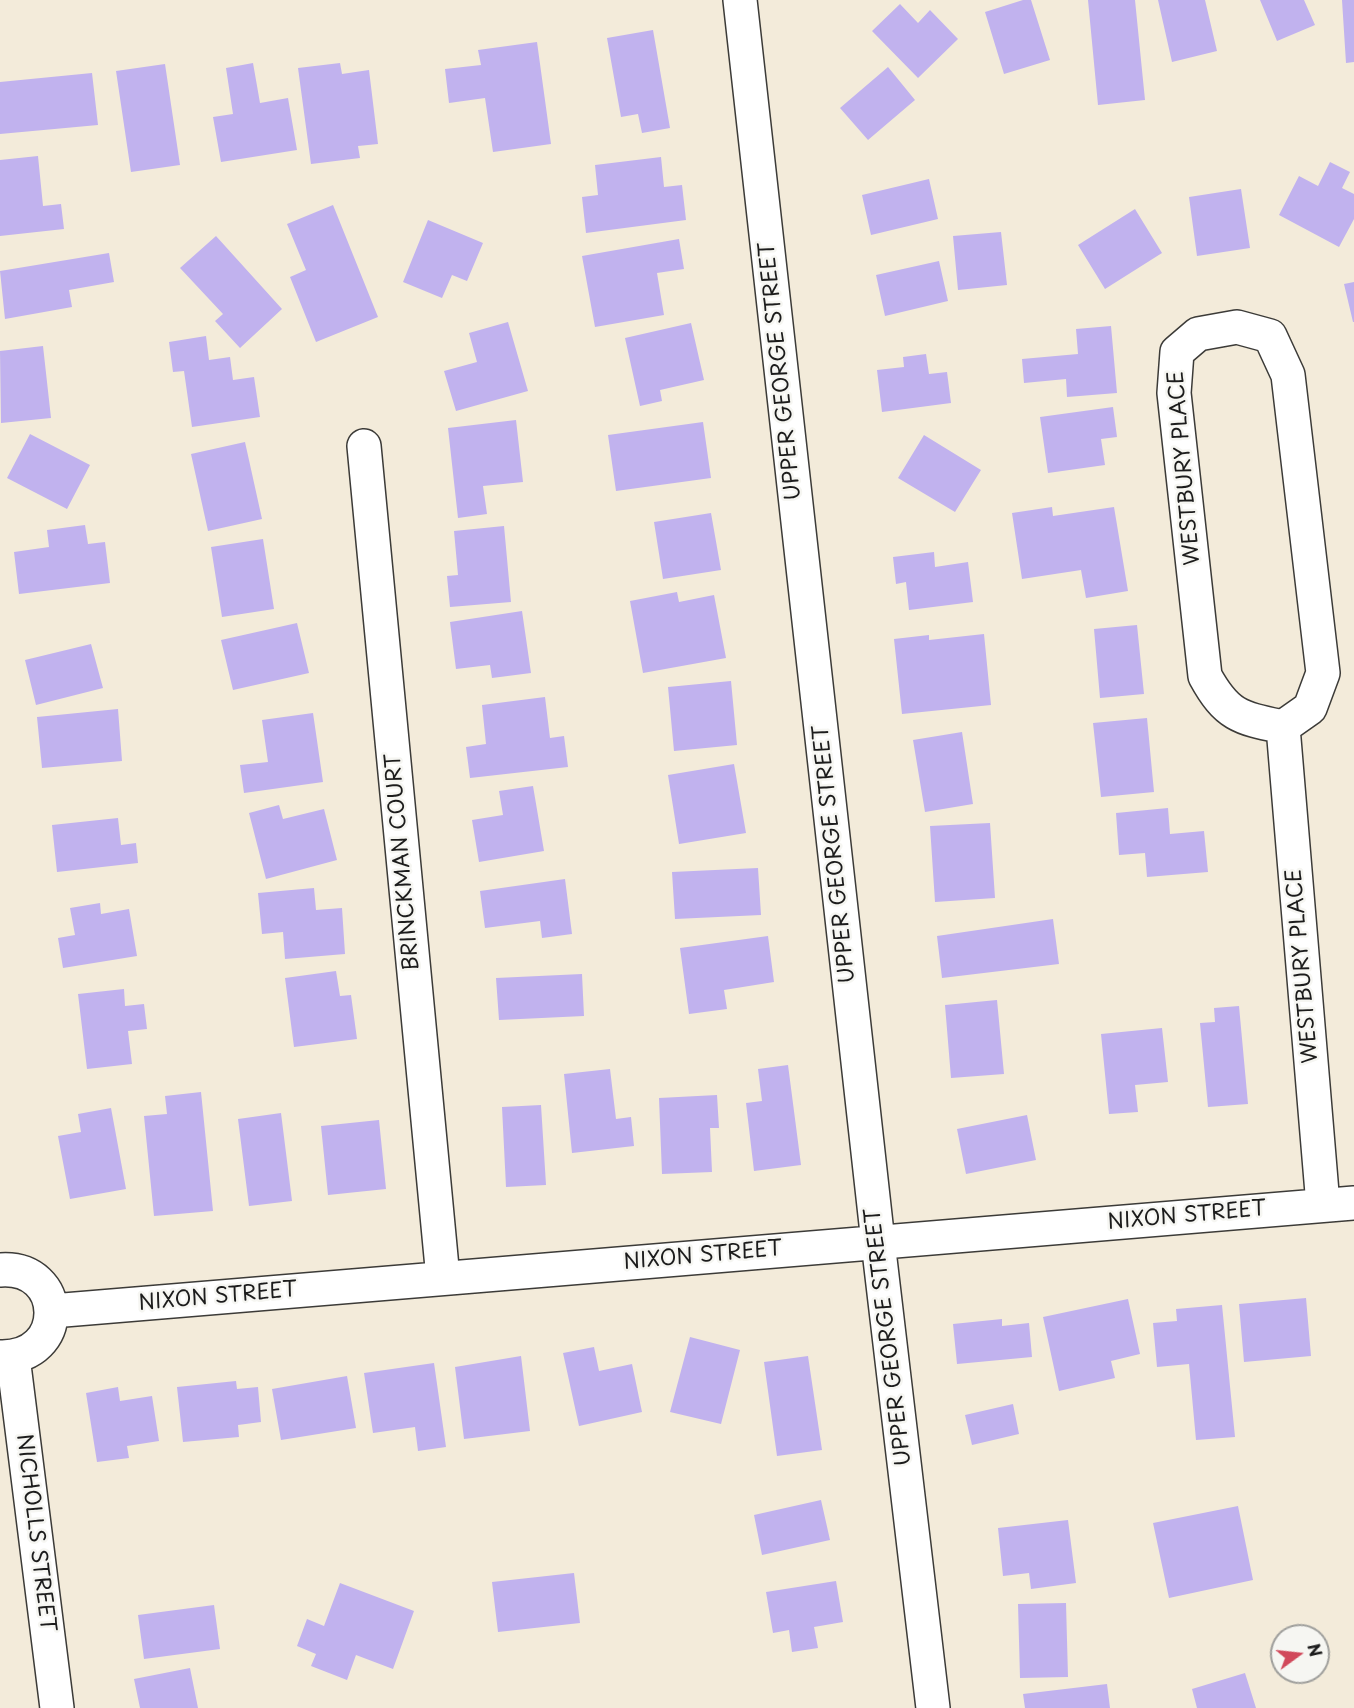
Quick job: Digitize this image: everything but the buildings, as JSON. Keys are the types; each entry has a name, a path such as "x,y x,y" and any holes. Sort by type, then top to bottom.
{"street":[{"name":"UPPER GEORGE STREET","path":"740,0 878,1242 933,1708"},
{"name":"WESTBURY PLACE","path":"1237,327 1270,336 1288,375 1323,673 1310,708 1283,727 1245,719 1218,700 1205,676 1174,393 1176,352 1198,334 1237,327"},
{"name":"BRINCKMAN COURT","path":"364,446 443,1278"},
{"name":"WESTBURY PLACE","path":"1283,727 1338,1204"},
{"name":"NIXON STREET","path":"52,1311 1338,1204"},
{"path":"0,1265 32,1276 43,1287 52,1311 45,1336 35,1348 7,1357"},
{"name":"NICHOLLS STREET","path":"7,1357 57,1708"}]}
